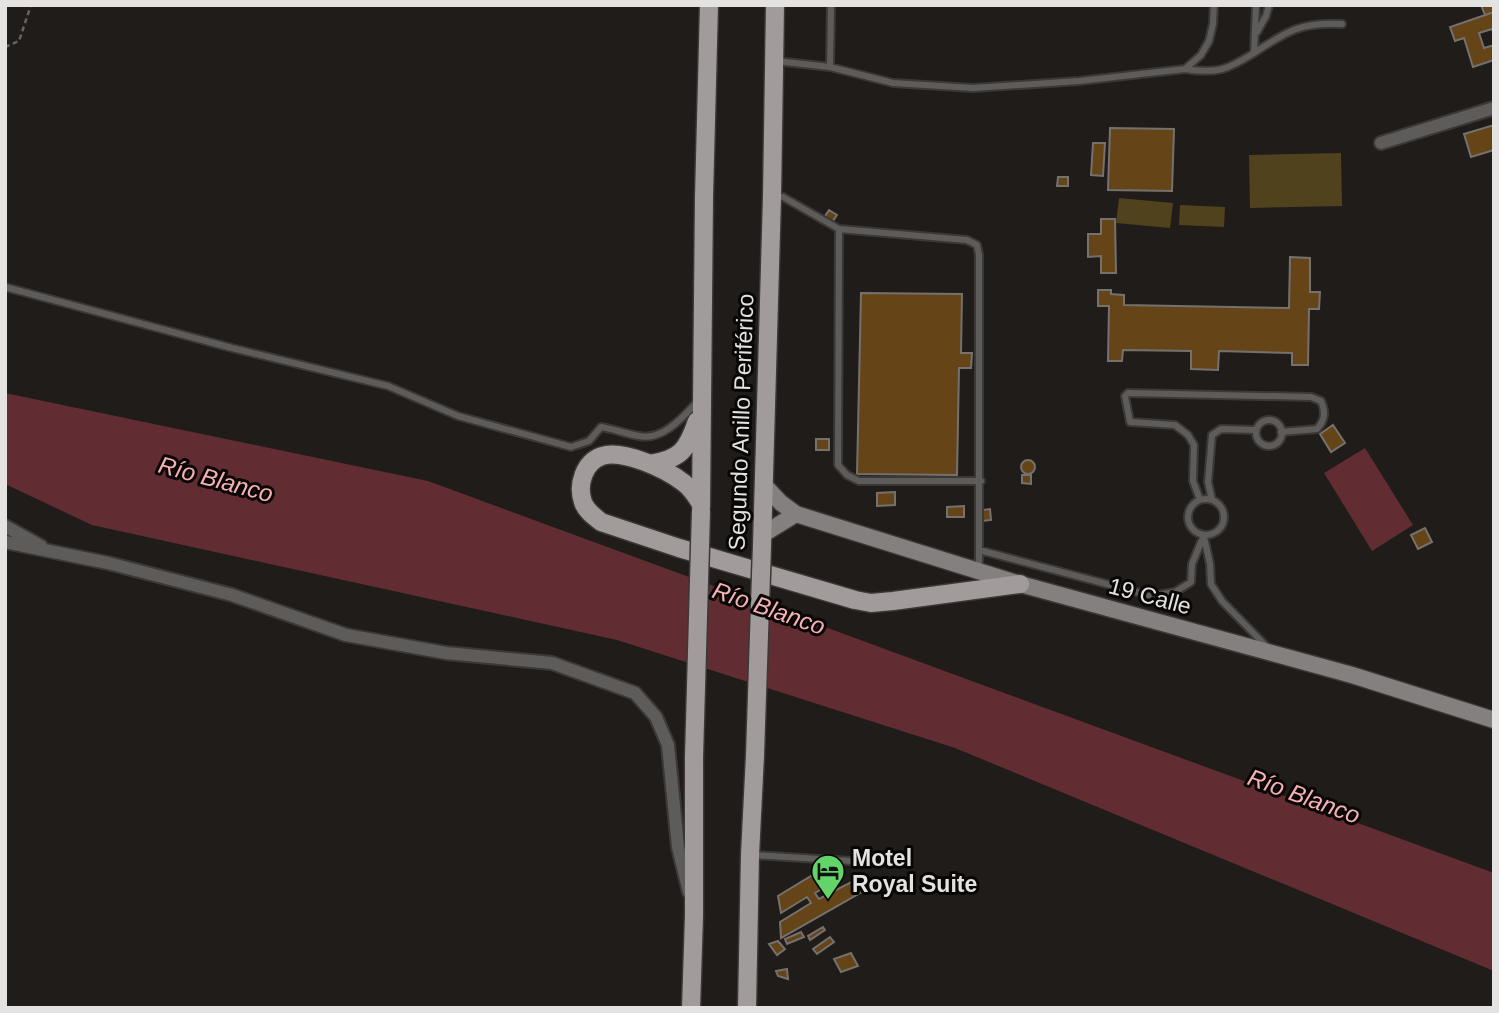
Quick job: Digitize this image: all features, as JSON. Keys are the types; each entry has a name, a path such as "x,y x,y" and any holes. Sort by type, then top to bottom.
{"main road":[{"name":"Segundo Anillo Periférico","path":"691,1008 709,5"},
{"name":"Segundo Anillo Periférico","path":"747,1008 764,485 775,5"},
{"path":"650,464 668,461 684,450 691,438 702,401"},
{"path":"701,507 686,484 650,464 619,454 595,459 582,477 583,503 590,514 610,525 855,600 871,603 893,601 1020,584"},
{"name":"19 Calle","path":"764,485 780,503 796,514 1020,584 1352,675 1494,720"},
{"path":"762,540 796,514"}],"street":[{"path":"1381,143 1494,108"},
{"path":"5,526 52,552"},
{"path":"5,542 108,563 232,595 346,635 446,653 552,663 635,693 656,717 668,745 678,847 694,916"}],"lane":[{"path":"830,67 831,5"},
{"path":"1185,69 1201,55 1209,41 1214,5"},
{"path":"1254,53 1256,5"},
{"path":"1256,34 1269,5"},
{"path":"774,61 830,67 892,83 973,88 1079,81 1185,69 1229,69 1297,27 1317,23 1342,24"},
{"path":"772,197 783,197 839,229 967,240 977,245 981,481 979,571"},
{"path":"839,229 838,465 847,475 859,481 981,481"},
{"path":"5,287 219,345 388,386 458,416 571,447 589,440 601,427 642,437 662,433 702,401"},
{"path":"1200,500 1193,481 1194,445 1188,435 1175,425 1130,422 1125,396 1128,393 1311,397 1321,401 1325,409 1323,422 1317,429 1282,432"},
{"path":"1268,420 1278,424 1282,432 1276,444 1267,446 1259,441 1256,430 1263,421 1268,420"},
{"path":"1212,500 1200,500 1191,507 1188,519 1193,530 1203,535 1215,533 1223,520 1223,511 1212,500 1208,482 1212,435 1221,429 1256,430"},
{"path":"979,550 1152,596 1175,592 1191,582 1192,564 1203,535"},
{"path":"1203,535 1210,564 1211,584 1222,601 1273,653"},
{"path":"750,855 868,862"}],"path":[{"path":"5,47 19,41 31,5"}],"shaded area":[{"path":"1341,153 1342,206 1250,208 1249,155"},
{"path":"1119,198 1173,203 1170,228 1116,223"},
{"path":"1180,205 1225,207 1224,227 1179,225"}],"water":[{"name":"Río Blanco","path":"5,393 428,481 1494,873 1494,971 955,748 617,640 92,525 5,484"},
{"path":"1365,448 1413,525 1372,551 1324,473"}],"building":[{"path":"1481,5 1494,5 1494,12 1485,15"},
{"path":"1494,12 1494,34 1492,29 1479,33 1484,48 1494,45 1494,60 1473,67 1464,38 1455,41 1450,27"},
{"path":"1494,125 1494,150 1471,157 1464,134"},
{"path":"1110,128 1174,129 1172,191 1108,190"},
{"path":"1093,143 1105,143 1103,176 1091,175"},
{"path":"1058,177 1068,177 1068,186 1057,186"},
{"path":"829,210 837,215 831,224 823,219"},
{"path":"1101,219 1115,219 1116,273 1101,273 1101,256 1088,257 1088,234 1101,234"},
{"path":"1290,257 1310,258 1310,292 1320,292 1319,309 1309,309 1308,365 1292,365 1292,353 1219,351 1218,370 1191,369 1191,351 1123,350 1122,361 1108,361 1109,306 1098,306 1098,290 1111,290 1111,294 1124,295 1124,305 1289,308"},
{"path":"861,293 962,294 961,353 972,353 971,368 959,368 957,475 857,474"},
{"path":"1333,425 1345,443 1331,452 1320,434"},
{"path":"816,439 829,439 829,450 816,450"},
{"path":"1028,460 1033,462 1033,472 1028,474 1023,472 1021,467 1023,462"},
{"path":"1022,475 1031,475 1031,484 1022,483"},
{"path":"895,492 895,505 877,506 877,493"},
{"path":"964,506 964,517 947,517 947,507"},
{"path":"990,509 991,520 983,521 982,510"},
{"path":"1425,528 1432,542 1418,549 1411,535"},
{"name":"Motel Royal Suite","path":"829,865 842,878 815,893 819,899 863,876 874,885 781,938 780,922 811,903 807,897 781,913 778,896"},
{"path":"823,927 825,930 810,940 808,936"},
{"path":"801,932 804,937 787,944 785,939"},
{"path":"830,937 834,942 817,954 813,949"},
{"path":"778,941 785,949 777,955 769,944"},
{"path":"851,953 858,966 841,972 834,959"},
{"path":"787,969 788,979 778,976 776,971"}],"place":[{"name":"Motel Royal Suite","path":"828,901"}]}
